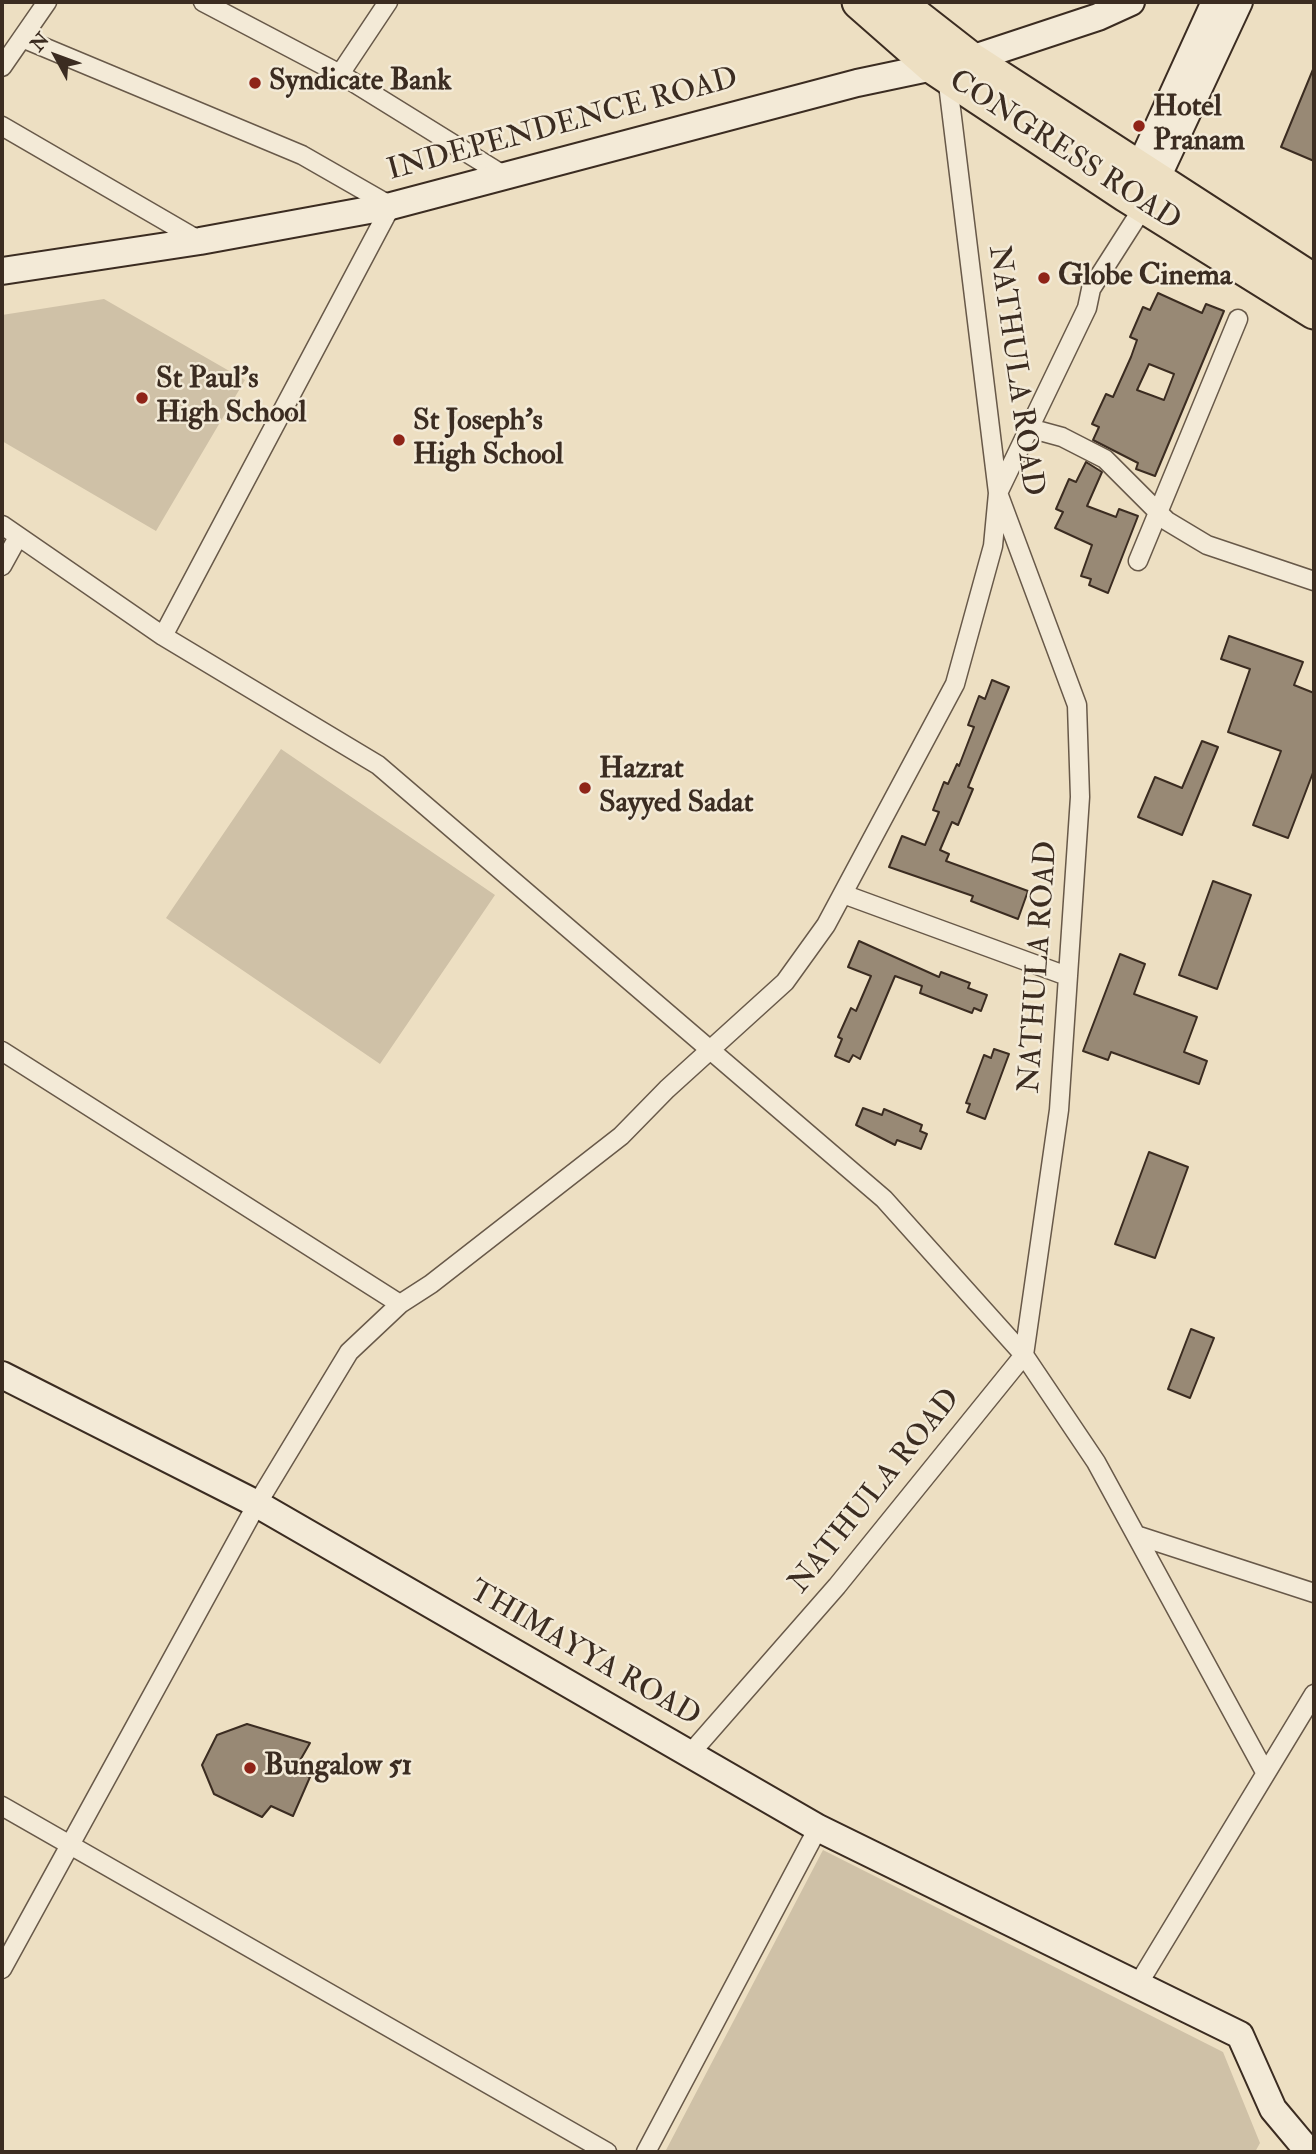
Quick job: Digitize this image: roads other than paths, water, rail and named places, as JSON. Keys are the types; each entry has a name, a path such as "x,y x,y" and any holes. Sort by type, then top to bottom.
{"highway":[{"name":"CONGRESS ROAD","path":"859,2 950,67 1142,188 1314,312"},
{"name":"CONGRESS ROAD","path":"898,2 950,67"},
{"name":"CONGRESS ROAD","path":"1142,188 1314,281"}],"street":[{"path":"2,67 47,2"},
{"path":"203,2 340,74 503,175"},
{"path":"340,74 388,2"},
{"name":"INDEPENDENCE ROAD","path":"2,271 200,241 391,206 857,83 950,67 1098,18 1131,2"},
{"path":"1142,188 1215,2"},
{"path":"2,1969 257,1504 349,1352 400,1304 431,1284 621,1136 785,982 826,925 955,684 993,546 998,493 1087,308 1091,289 1239,2"},
{"path":"22,37 302,155 391,206 163,636"},
{"name":"NATHULA ROAD","path":"689,1755 837,1586 1024,1355 1059,1110 1080,797 1077,705 998,493 950,67"},
{"path":"2,127 200,241"},
{"path":"1138,561 1238,319"},
{"path":"1029,428 1062,437 1105,459 1167,522 1207,545 1314,582"},
{"path":"2,525 163,636 378,765 884,1199 1024,1355 1096,1462 1265,1772"},
{"path":"2,566 18,537"},
{"path":"843,894 1067,976"},
{"path":"2,1051 400,1304"},
{"name":"THIMAYYA ROAD","path":"2,1375 257,1504 818,1828 1240,2035 1273,2109 1309,2152"},
{"path":"1136,1535 1314,1593"},
{"path":"1137,1986 1314,1694"},
{"path":"2,1806 607,2152"},
{"path":"646,2152 818,1828"}],"place":[{"name":"Syndicate Bank","path":"255,83"},
{"name":"Hotel Pranam","path":"1139,126"},
{"name":"Globe Cinema","path":"1044,278"},
{"name":"St Paul's High School","path":"142,398"},
{"name":"St Joseph's High School","path":"399,440"},
{"name":"Hazrat Sayyed Sadat","path":"585,788"},
{"name":"Bungalow 51","path":"250,1768"}]}
